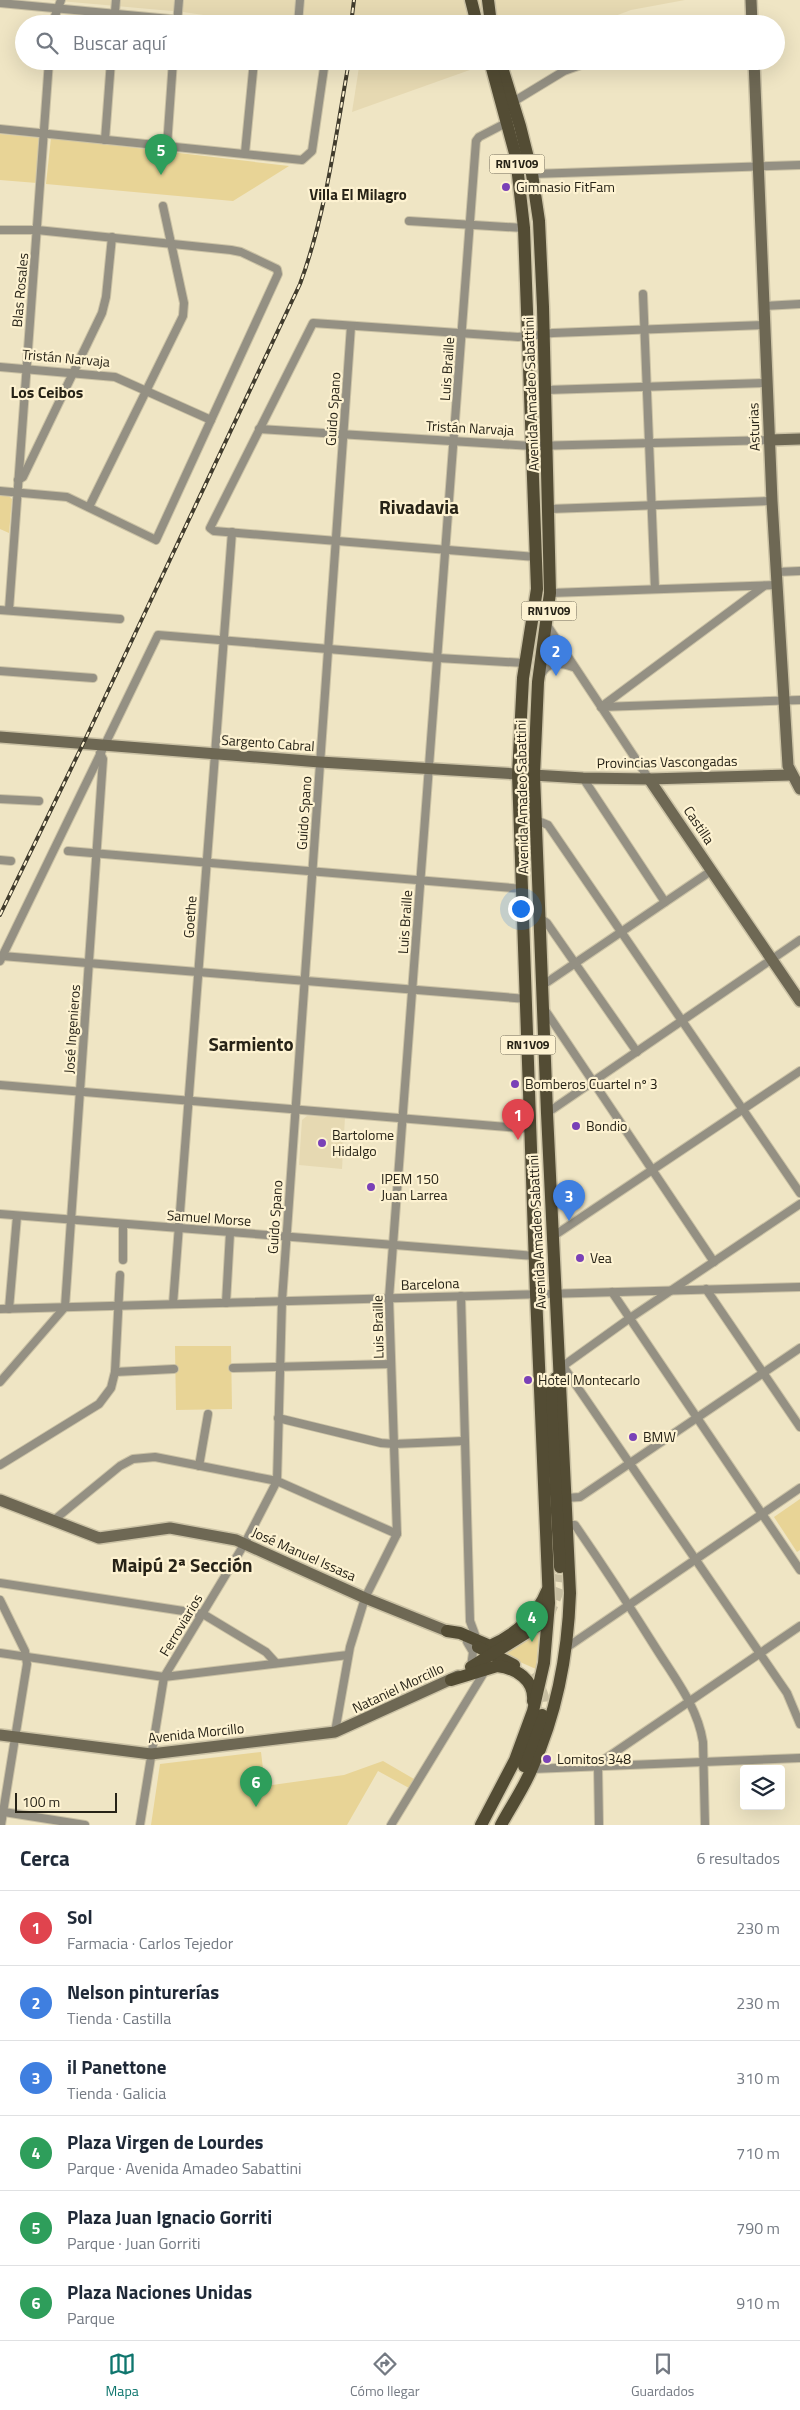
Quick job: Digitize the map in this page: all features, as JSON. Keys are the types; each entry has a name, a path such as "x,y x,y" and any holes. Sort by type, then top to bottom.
{"main road":[{"path":"471,0 475,15"},
{"path":"488,0 490,15"},
{"name":"Avenida Amadeo Sabattini","path":"498,70 532,174 538,211 544,334 550,593 538,682 534,775 546,1113 570,1593 566,1648 550,1721 532,1769 501,1825"},
{"name":"Avenida Amadeo Sabattini","path":"481,1825 537,1713 548,1622 549,1585 536,1294 524,889 518,774 520,715 525,663 536,602 536,557 524,228 518,170 508,122 508,99"},
{"path":"560,1368 552,1389 551,1403 561,1575"},
{"path":"463,1637 490,1646 502,1641 531,1618 540,1606 549,1585"},
{"path":"471,1667 494,1655 539,1625"},
{"path":"463,1637 524,1670 531,1676"},
{"path":"451,1680 503,1667 523,1676 534,1694 537,1713 522,1771 492,1825"}],"street":[{"path":"55,15 61,0"},
{"path":"115,14 116,0"},
{"path":"177,15 178,0"},
{"path":"299,15 300,0"},
{"path":"751,0 752,15"},
{"path":"0,3 123,15"},
{"name":"Blas Rosales","path":"9,610 49,70"},
{"path":"105,140 110,70"},
{"path":"166,146 172,70"},
{"path":"245,153 253,70"},
{"path":"0,129 302,160 312,151 325,70"},
{"path":"508,99 567,70"},
{"name":"Asturias","path":"754,70 772,501 788,766 796,775 800,789"},
{"name":"Luis Braille","path":"335,1732 348,1656 365,1598 397,1534 389,1298 476,141 508,122"},
{"path":"532,174 800,166"},
{"path":"538,211 539,180 546,174"},
{"path":"90,507 184,310 163,206"},
{"path":"408,221 524,228"},
{"path":"0,230 37,230 241,252 277,269 275,281 156,540 66,497 0,491"},
{"path":"18,480 23,478 105,306 112,237"},
{"path":"643,294 655,589"},
{"path":"764,306 800,304"},
{"path":"536,557 214,531 210,528 313,323 527,337 544,334 765,325"},
{"name":"Guido Spano","path":"282,1301 351,326"},
{"name":"Tristán Narvaja","path":"0,367 116,377 210,420"},
{"path":"546,390 767,383"},
{"name":"Tristán Narvaja","path":"259,429 532,446 800,439"},
{"path":"549,509 772,501"},
{"name":"Goethe","path":"173,1304 232,532"},
{"path":"777,572 800,571"},
{"path":"550,593 778,585"},
{"path":"601,707 764,586"},
{"path":"0,610 120,619"},
{"name":"Castilla","path":"547,626 800,1001"},
{"path":"525,663 438,658 158,635 1,958 89,963 527,1000"},
{"path":"538,682 544,669 552,664 564,663 573,666"},
{"path":"0,671 93,678"},
{"path":"601,707 800,700"},
{"name":"Sargento Cabral","path":"0,737 102,750 215,754 534,775"},
{"name":"José Ingenieros","path":"65,1307 103,759 102,750"},
{"name":"Provincias Vascongadas","path":"534,775 649,779 796,775"},
{"path":"583,778 665,902"},
{"path":"0,799 39,801"},
{"path":"536,820 548,825 800,1193"},
{"path":"68,851 524,889"},
{"path":"0,860 11,861"},
{"path":"542,985 711,870"},
{"path":"540,918 547,923 637,1052"},
{"path":"546,1113 800,940"},
{"path":"543,1008 714,1262"},
{"path":"552,1237 800,1071"},
{"path":"0,1085 531,1129"},
{"path":"800,1204 630,1318 560,1368 787,1692 800,1724"},
{"name":"Samuel Morse","path":"0,1214 535,1256"},
{"path":"9,1309 17,1216"},
{"path":"123,1224 123,1260"},
{"path":"226,1303 230,1232"},
{"path":"0,1466 99,1404 111,1388 115,1372 120,1275"},
{"name":"Barcelona","path":"0,1309 800,1286"},
{"path":"706,1289 800,1427"},
{"path":"612,1292 800,1570"},
{"path":"461,1296 470,1621 463,1637"},
{"name":"Ferroviarios","path":"140,1825 164,1677 245,1543 277,1481 282,1301"},
{"path":"0,1382 65,1307"},
{"path":"566,1498 580,1497 800,1348"},
{"path":"233,1368 391,1364"},
{"path":"115,1372 174,1370"},
{"path":"199,1466 208,1414"},
{"path":"278,1418 394,1444 464,1441"},
{"path":"54,1520 120,1466 133,1459 155,1457 277,1481 397,1534"},
{"path":"566,1648 800,1488"},
{"name":"José Manuel Issasa","path":"0,1500 99,1538 170,1528 245,1543 365,1598 463,1637"},
{"path":"567,1525 575,1525 690,1701 701,1732 705,1825"},
{"path":"0,1583 203,1614 266,1652 276,1663"},
{"path":"0,1600 27,1657 2,1825"},
{"path":"463,1637 470,1621"},
{"path":"599,1825 598,1766 602,1761 800,1626"},
{"path":"463,1637 473,1652 471,1667"},
{"path":"0,1653 164,1677 348,1656"},
{"name":"Nataniel Morcillo","path":"335,1732 451,1680 471,1667"},
{"path":"391,1825 485,1671"},
{"path":"451,1680 463,1680 469,1683 470,1695"},
{"name":"Avenida Morcillo","path":"0,1734 151,1754 335,1732"},
{"path":"532,1769 800,1758"},
{"path":"4,1812 85,1825"}],"shaded area":[{"path":"49,0 685,0 631,10 618,15 203,15"},
{"path":"359,70 470,70 352,112"},
{"path":"0,134 41,138 37,183 0,180"},
{"path":"51,138 289,166 233,201 46,184"},
{"path":"0,495 9,496 12,499 9,533 0,529"},
{"name":"Bartolome Hidalgo","path":"307,1116 345,1117 342,1169 299,1165 302,1120"},
{"path":"175,1346 231,1346 232,1409 176,1410"},
{"path":"800,1499 800,1550 797,1552 774,1517"},
{"path":"539,1632 536,1669 504,1655"},
{"path":"261,1752 265,1786 344,1775 383,1761 414,1779 409,1788 378,1771 347,1825 151,1825 160,1764"}],"tunnel":[{"path":"548,1616 559,1588 561,1575"},
{"path":"531,1675 542,1694 544,1704 542,1715"}],"railway":[{"path":"352,15 354,0"},
{"path":"0,915 83,744 300,284 324,202 348,70"}],"place":[{"name":"Plaza Juan Ignacio Gorriti","path":"161,175"},
{"name":"Gimnasio FitFam","path":"506,187"},
{"name":"Nelson pinturerías","path":"556,676"},
{"name":"Bomberos Cuartel nº 3","path":"515,1084"},
{"name":"Bondio","path":"576,1126"},
{"name":"Sol","path":"518,1140"},
{"name":"Bartolome Hidalgo","path":"322,1143"},
{"name":"IPEM 150 Juan Larrea","path":"371,1187"},
{"name":"il Panettone","path":"569,1221"},
{"name":"Vea","path":"580,1258"},
{"name":"Hotel Montecarlo","path":"528,1380"},
{"name":"BMW","path":"633,1437"},
{"name":"Plaza Virgen de Lourdes","path":"532,1642"},
{"name":"Lomitos 348","path":"547,1759"},
{"name":"Plaza Naciones Unidas","path":"256,1807"}],"district":[{"name":"Villa El Milagro","path":"358,195"},
{"name":"Los Ceibos","path":"47,392"},
{"name":"Rivadavia","path":"419,507"},
{"name":"Sarmiento","path":"251,1044"},
{"name":"Maipú 2ª Sección","path":"182,1565"}]}
